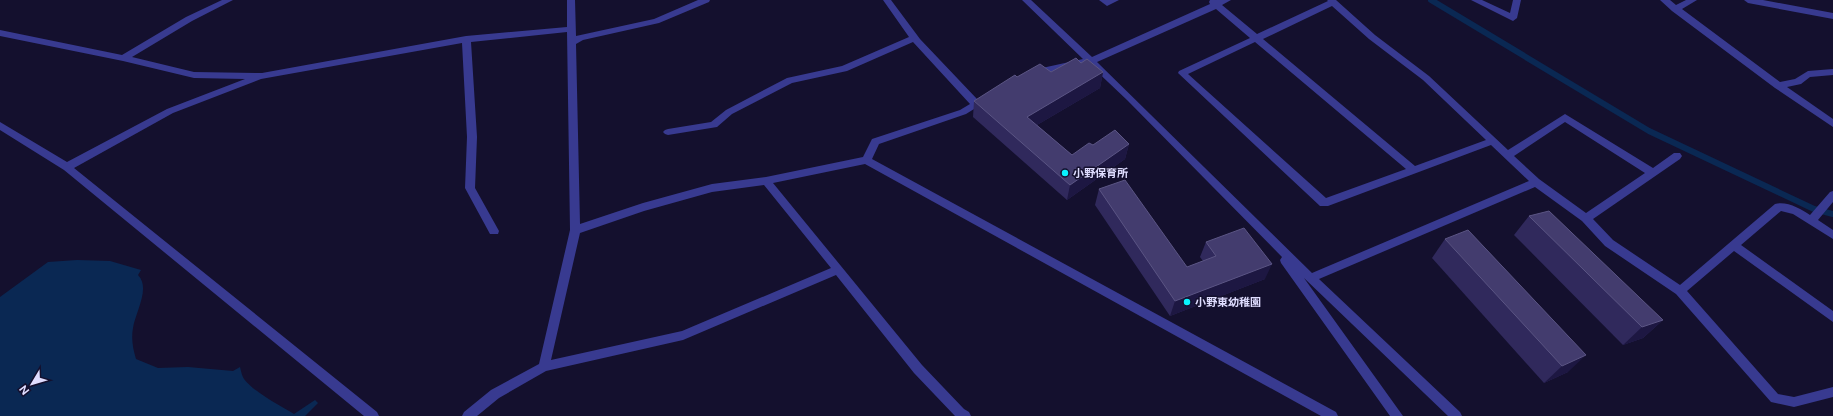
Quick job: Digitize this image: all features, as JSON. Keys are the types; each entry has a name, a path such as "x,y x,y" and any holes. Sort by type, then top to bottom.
{"street":[{"path":"123,58 189,19 229,0"},
{"path":"544,367 575,230 571,0"},
{"path":"572,43 580,38 656,21 706,0"},
{"path":"887,0 915,38 976,104"},
{"path":"1026,0 1090,60 1271,240 1456,416"},
{"path":"1103,0 1107,3 1115,0"},
{"path":"1027,74 1090,60 1122,48 1214,2 1226,0"},
{"path":"1475,0 1513,18 1518,0"},
{"path":"1664,0 1778,86 1833,124"},
{"path":"1675,9 1693,0"},
{"path":"1748,0 1833,16"},
{"path":"1493,141 1324,203 1182,73 1332,1 1372,37 1426,78 1508,155 1536,182 1586,218 1610,242 1680,292 1775,398 1794,402 1833,392"},
{"path":"1214,2 1414,170"},
{"path":"67,167 170,112 262,76 466,39 572,29"},
{"path":"0,33 123,58 194,75 262,76"},
{"path":"668,132 714,125 729,112 790,80 844,69 915,38"},
{"path":"466,39 472,137 470,188 494,231"},
{"path":"1778,86 1798,82 1808,74 1833,72"},
{"path":"866,160 875,142 963,112 995,93"},
{"path":"1508,155 1565,117 1652,172"},
{"path":"0,125 67,167 373,416"},
{"path":"1586,218 1677,156"},
{"path":"575,230 643,206 712,188 766,181 866,160 1332,416"},
{"path":"766,181 918,369 960,413 965,416"},
{"path":"1311,278 1536,182"},
{"path":"1811,221 1830,199"},
{"path":"1680,292 1779,207 1796,211 1833,235"},
{"path":"1271,240 1397,416"},
{"path":"1734,246 1833,317"},
{"path":"468,416 496,394 544,367 683,335 838,270"}],"water":[{"path":"77,260 110,261 141,270 138,275 142,280 143,294 134,322 132,336 136,359 158,368 188,367 233,371 240,367 244,379 254,389 294,414 315,400 318,403 305,416 0,416 0,297 48,262"}],"building":[{"path":"1076,58 1081,63 1087,59 1103,72 1027,117 1072,155 1089,143 1093,145 1115,130 1129,144 1070,185 974,101 1015,75 1017,77 1040,64 1051,72"},
{"path":"1125,180 1187,267 1216,256 1206,242 1244,228 1272,264 1175,301 1099,189"},
{"path":"1549,211 1663,320 1642,327 1529,216"},
{"path":"1468,230 1586,355 1562,366 1445,239"}],"waterway":[{"path":"1431,0 1649,131 1814,209 1833,214"}],"place":[{"name":"小野保育所","path":"1065,173"},
{"name":"小野東幼稚園","path":"1187,302"}]}
